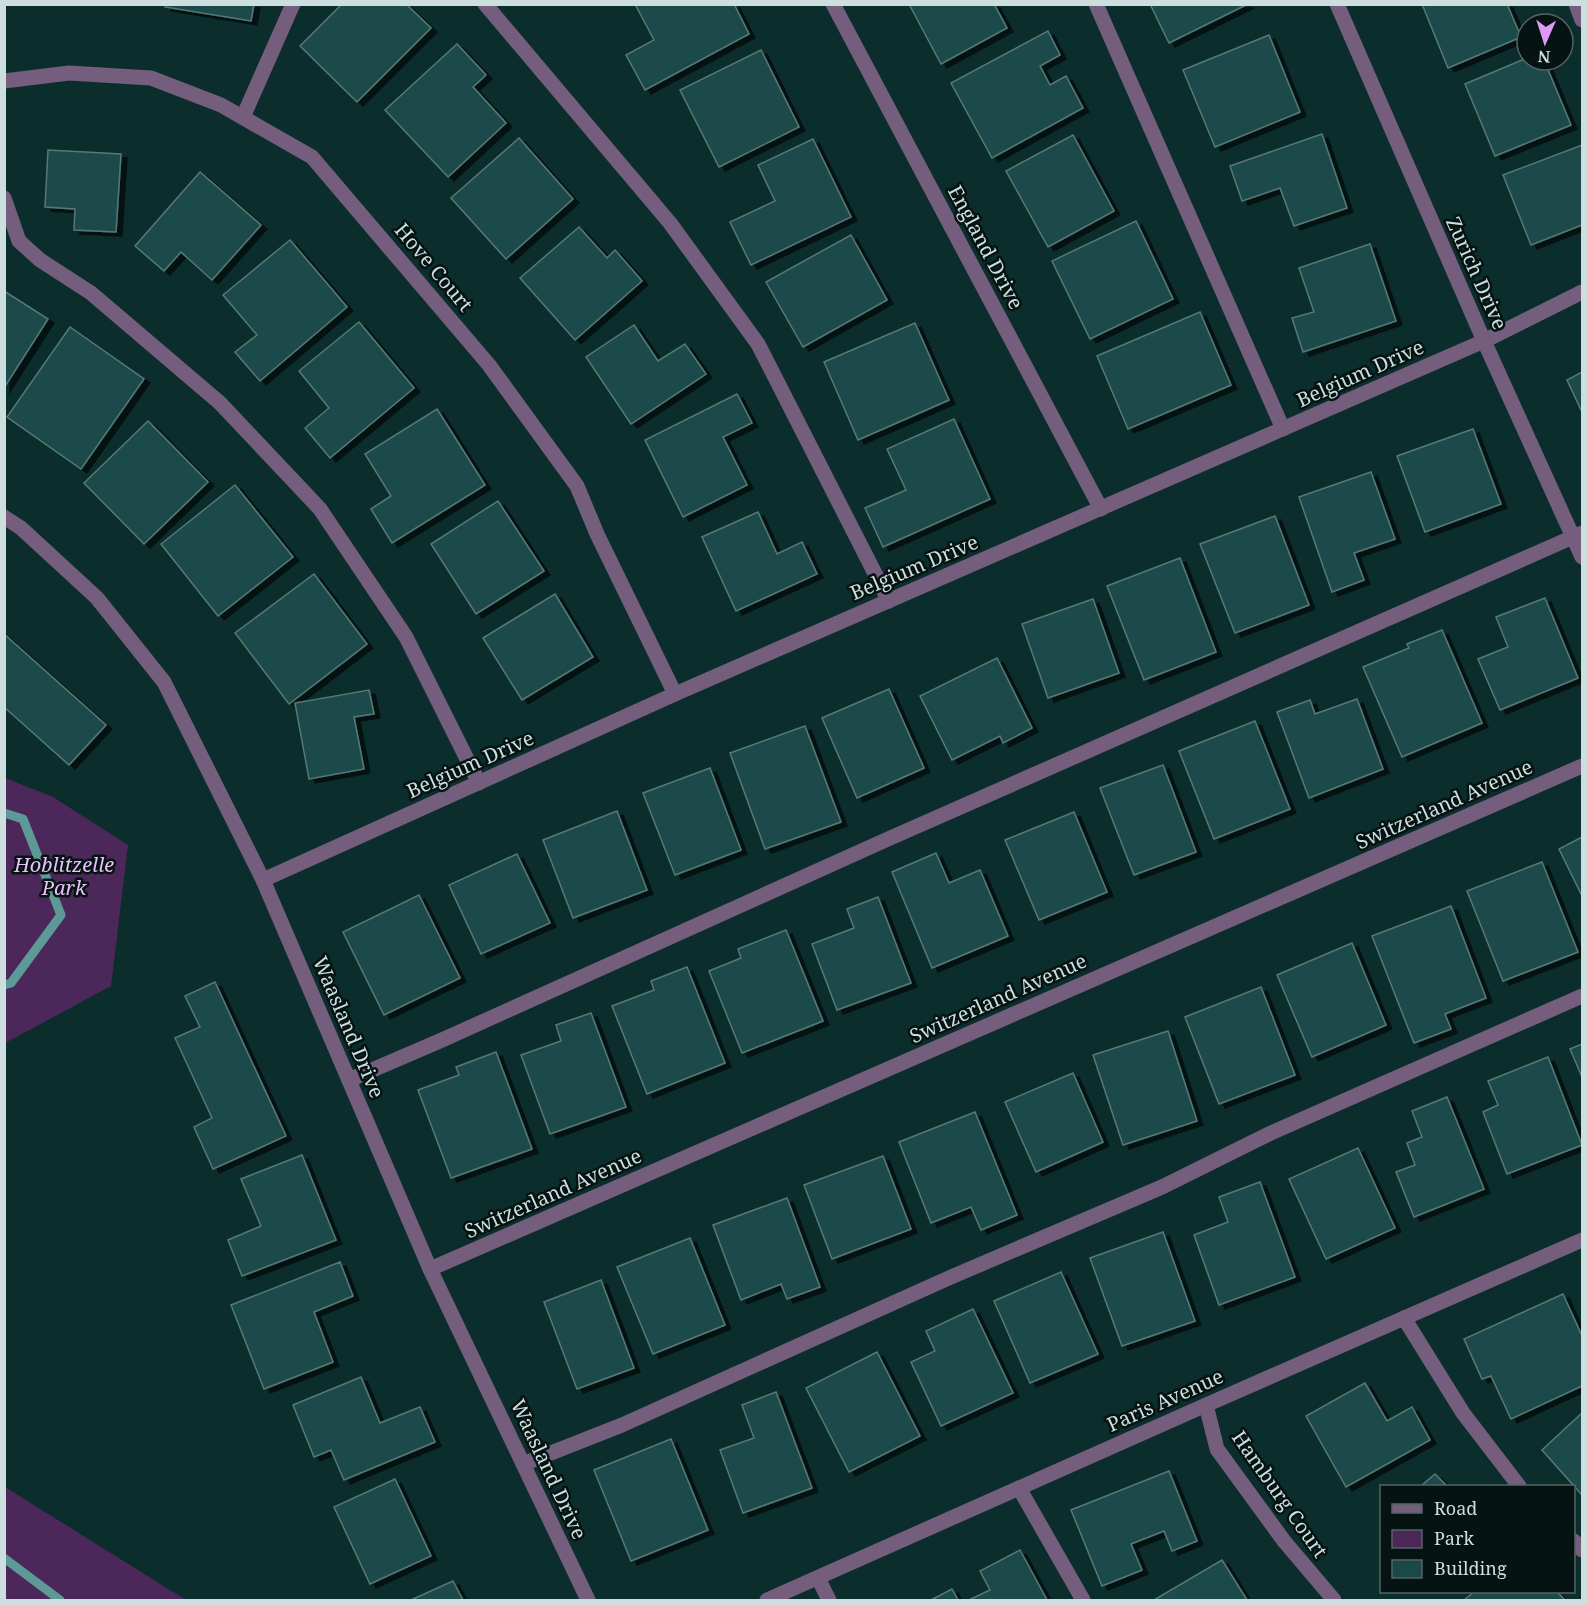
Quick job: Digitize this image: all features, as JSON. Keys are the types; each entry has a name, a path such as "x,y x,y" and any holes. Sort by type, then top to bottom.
{"street":[{"path":"243,117 293,4"},
{"path":"485,4 670,223 758,344 889,601"},
{"name":"England Drive","path":"833,4 1101,509"},
{"path":"1096,4 1283,429"},
{"name":"Zurich Drive","path":"1337,4 1484,341 1578,535 1582,557"},
{"path":"1576,4 1582,20"},
{"name":"Hove Court","path":"4,81 69,73 151,78 221,105 312,157 489,365 577,486 597,534 675,694"},
{"path":"4,198 18,241 40,260 91,293 220,403 320,509 406,637 479,783"},
{"name":"Belgium Drive","path":"262,880 675,694 1484,341 1582,292"},
{"name":"Waasland Drive","path":"4,518 21,528 97,598 164,682 262,880 430,1269 588,1600"},
{"path":"349,1080 1304,654 1578,535"},
{"name":"Switzerland Avenue","path":"430,1269 1582,766"},
{"path":"523,1464 622,1425 951,1277 1162,1187 1271,1133 1582,996"},
{"name":"Paris Avenue","path":"767,1600 1582,1240"},
{"path":"1404,1318 1463,1413 1518,1485"},
{"name":"Hamburg Court","path":"1206,1405 1217,1449 1284,1541 1334,1600"},
{"path":"1019,1488 1083,1600"},
{"path":"818,1578 829,1600"}],"green space":[{"name":"Hoblitzelle Park","path":"5,778 53,797 128,845 111,986 5,1043"},
{"path":"5,1487 186,1600 5,1600"}],"building":[{"path":"166,4 254,4 251,21 165,7"},
{"path":"342,4 406,4 431,28 357,102 300,46"},
{"path":"635,4 734,4 749,34 645,90 626,55 654,40"},
{"path":"909,4 994,4 1007,28 941,64"},
{"path":"1150,4 1248,4 1169,43"},
{"path":"1422,4 1507,4 1515,23 1515,40 1448,68"},
{"path":"1048,31 1060,55 1040,66 1050,85 1066,76 1083,108 992,158 951,83"},
{"path":"1269,35 1300,112 1215,147 1183,70"},
{"path":"457,44 486,75 473,87 506,123 448,177 385,110"},
{"path":"761,50 799,127 719,167 680,90"},
{"path":"1515,63 1515,72 1549,72 1571,125 1495,156 1465,84"},
{"path":"1322,134 1347,208 1294,226 1280,188 1242,201 1230,166"},
{"path":"1073,135 1114,211 1048,247 1006,171"},
{"path":"519,138 573,199 506,259 451,198"},
{"path":"813,139 851,217 751,265 730,222 775,201 758,165"},
{"path":"1582,145 1582,225 1531,245 1503,175"},
{"path":"48,150 121,154 116,232 74,230 75,209 45,207"},
{"path":"200,172 261,225 212,280 181,252 164,271 135,246"},
{"path":"1136,221 1173,299 1090,339 1052,261"},
{"path":"579,227 607,258 615,250 642,281 575,340 520,278"},
{"path":"851,235 887,300 803,347 766,282"},
{"path":"290,240 347,307 260,381 235,352 257,335 223,295"},
{"path":"1370,244 1396,321 1303,352 1292,318 1314,312 1299,268"},
{"path":"4,291 48,319 4,388"},
{"path":"1200,312 1231,385 1128,429 1097,356"},
{"path":"359,322 414,388 330,458 305,428 329,408 299,371"},
{"path":"915,323 949,400 858,440 824,362"},
{"path":"634,325 658,361 685,344 706,374 631,424 586,357"},
{"path":"70,327 144,379 81,469 7,417"},
{"path":"1582,372 1582,412 1567,380"},
{"path":"737,394 752,423 723,437 747,485 683,517 645,440"},
{"path":"437,409 485,485 392,543 371,509 391,496 365,454"},
{"path":"954,419 990,499 883,547 865,508 906,490 887,449"},
{"path":"148,421 208,482 144,544 84,483"},
{"path":"1473,429 1501,504 1425,532 1397,456"},
{"path":"1371,472 1395,539 1354,553 1364,580 1332,592 1299,497"},
{"path":"235,485 293,557 218,616 161,544"},
{"path":"498,501 544,571 476,614 431,544"},
{"path":"758,512 777,554 802,542 817,574 736,611 702,537"},
{"path":"1275,516 1309,605 1235,633 1200,544"},
{"path":"1180,558 1216,652 1144,680 1107,586"},
{"path":"314,574 367,644 289,704 235,633"},
{"path":"555,594 593,657 522,700 483,638"},
{"path":"1545,598 1578,678 1500,710 1478,659 1508,647 1496,617"},
{"path":"1093,599 1119,673 1048,698 1022,624"},
{"path":"1442,630 1482,723 1402,757 1363,667 1409,648 1407,644"},
{"path":"4,634 106,725 69,765 4,707"},
{"path":"997,658 1032,728 1003,743 1000,736 952,760 920,696"},
{"path":"889,689 924,768 857,798 822,718"},
{"path":"369,690 374,714 354,717 364,769 309,779 295,703"},
{"path":"1357,699 1383,769 1309,798 1277,712 1310,700 1315,714"},
{"path":"1255,721 1290,809 1214,839 1179,751"},
{"path":"805,726 841,822 765,849 730,753"},
{"path":"1163,765 1196,852 1134,875 1100,788"},
{"path":"710,768 741,850 675,875 643,793"},
{"path":"617,811 647,890 573,918 543,840"},
{"path":"1074,812 1107,892 1039,920 1005,840"},
{"path":"1582,837 1582,896 1559,849"},
{"path":"936,853 949,883 980,870 1008,936 932,968 892,872"},
{"path":"517,854 550,923 481,954 449,885"},
{"path":"1542,862 1578,952 1503,981 1467,891"},
{"path":"419,895 460,978 384,1015 343,932"},
{"path":"878,897 911,983 837,1010 812,944 854,928 847,909"},
{"path":"1451,906 1486,998 1445,1014 1451,1029 1414,1043 1372,936"},
{"path":"786,930 823,1021 742,1053 709,971 741,958 738,949"},
{"path":"1352,943 1386,1025 1312,1057 1277,975"},
{"path":"687,967 725,1063 647,1094 612,1006 654,990 651,981"},
{"path":"215,982 286,1136 213,1169 194,1127 212,1118 175,1038 200,1027 185,996"},
{"path":"1261,987 1295,1075 1219,1104 1185,1017"},
{"path":"591,1013 626,1107 550,1134 521,1055 561,1041 556,1025"},
{"path":"1168,1031 1197,1121 1123,1145 1093,1055"},
{"path":"1582,1044 1582,1077 1570,1049"},
{"path":"496,1052 532,1149 451,1178 418,1090 459,1075 456,1067"},
{"path":"1548,1057 1582,1145 1507,1174 1483,1112 1498,1105 1488,1081"},
{"path":"1073,1073 1103,1142 1036,1172 1005,1102"},
{"path":"1447,1097 1484,1189 1414,1217 1396,1172 1415,1165 1407,1143 1422,1137 1412,1111"},
{"path":"975,1112 1017,1215 981,1230 971,1207 931,1223 899,1142"},
{"path":"1358,1148 1395,1228 1326,1259 1289,1179"},
{"path":"302,1155 336,1240 242,1276 228,1240 261,1226 241,1179"},
{"path":"883,1156 911,1229 832,1259 804,1185"},
{"path":"1260,1182 1295,1277 1219,1305 1194,1235 1228,1222 1219,1197"},
{"path":"787,1198 820,1287 787,1299 781,1284 741,1300 713,1225"},
{"path":"1163,1232 1195,1321 1122,1346 1090,1258"},
{"path":"690,1238 725,1325 653,1354 617,1267"},
{"path":"340,1262 353,1296 314,1312 333,1362 264,1389 231,1305"},
{"path":"1061,1272 1098,1354 1030,1383 994,1301"},
{"path":"601,1280 634,1368 577,1389 544,1302"},
{"path":"1563,1294 1582,1336 1582,1386 1511,1419 1491,1376 1482,1379 1464,1339"},
{"path":"973,1309 1013,1393 941,1426 911,1362 935,1351 926,1331"},
{"path":"877,1352 920,1436 849,1472 806,1388"},
{"path":"361,1377 380,1423 420,1407 435,1442 344,1480 331,1450 314,1457 293,1405"},
{"path":"1365,1383 1387,1421 1412,1407 1430,1440 1346,1487 1306,1416"},
{"path":"776,1392 812,1488 743,1513 720,1450 754,1438 742,1405"},
{"path":"1582,1413 1582,1495 1575,1485 1542,1450"},
{"path":"671,1439 708,1530 631,1561 594,1470"},
{"path":"1169,1471 1197,1541 1172,1551 1164,1531 1131,1544 1142,1570 1102,1586 1071,1510"},
{"path":"1435,1474 1446,1485 1422,1485"},
{"path":"395,1479 431,1556 370,1584 334,1507"},
{"path":"1020,1550 1047,1600 969,1600 990,1590 980,1571"},
{"path":"1222,1560 1247,1600 1154,1600"},
{"path":"453,1581 463,1600 411,1600"},
{"path":"952,1589 958,1600 931,1600"},
{"path":"1473,1593 1558,1593 1565,1600 1464,1600"}],"waterway":[{"path":"4,813 23,819 61,915 11,983 4,985"},
{"path":"4,1558 60,1600"}]}
